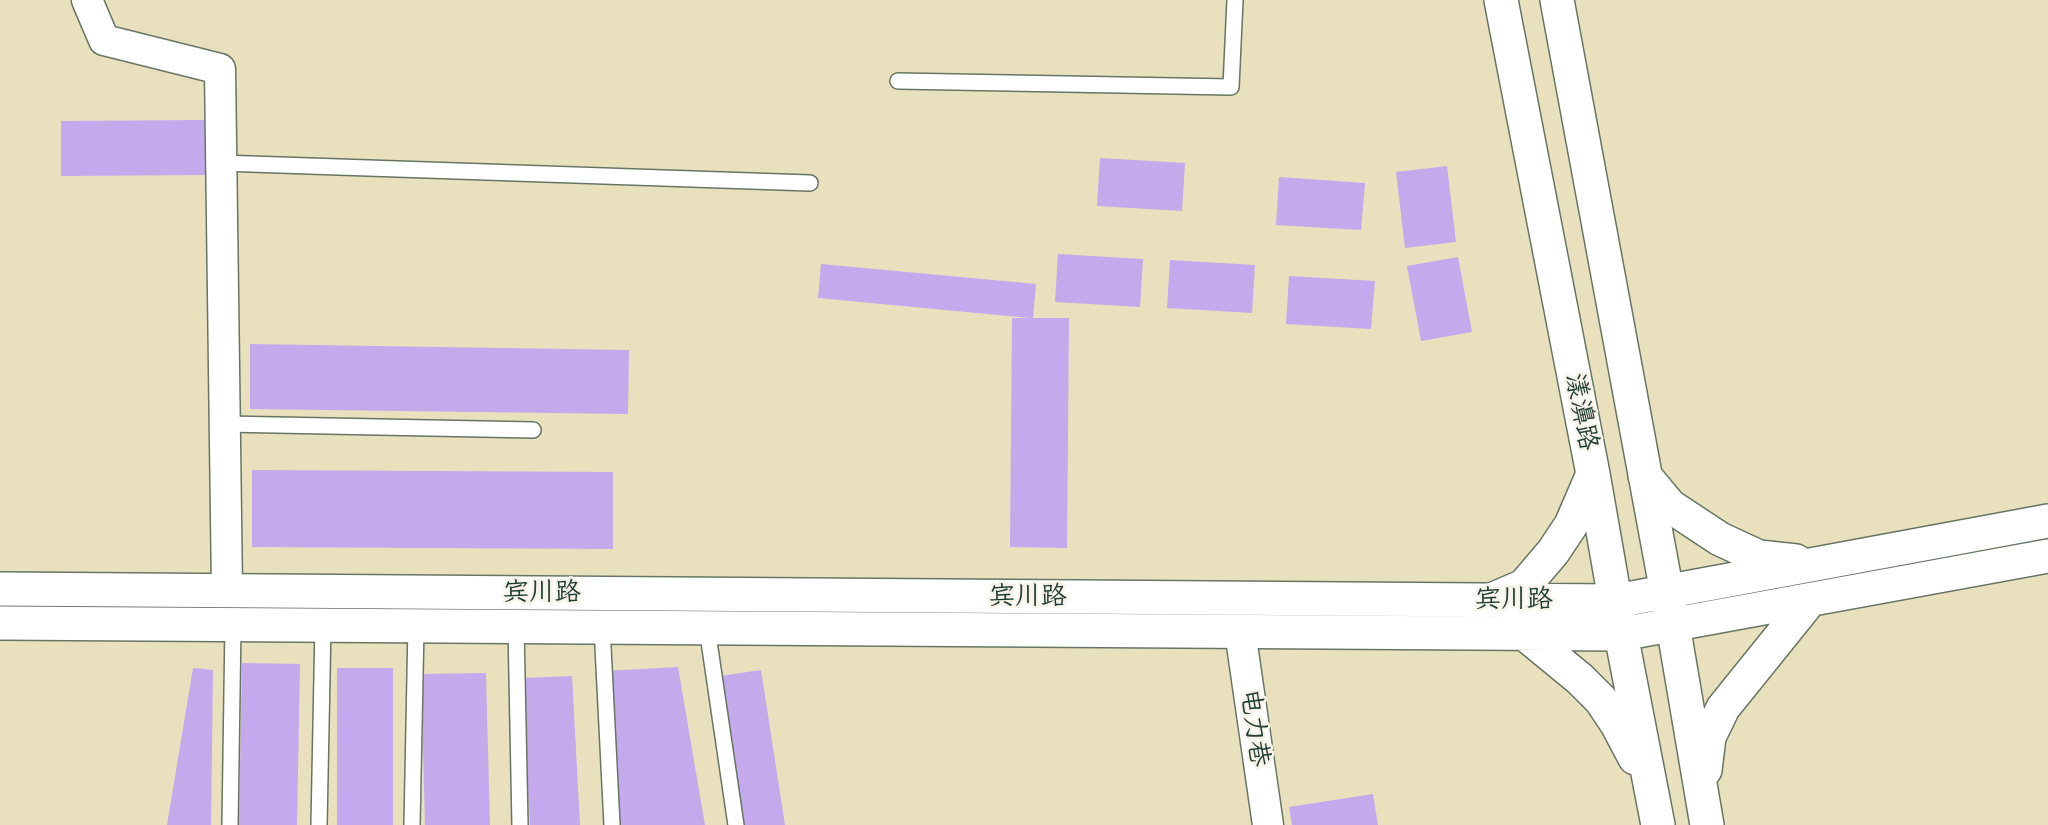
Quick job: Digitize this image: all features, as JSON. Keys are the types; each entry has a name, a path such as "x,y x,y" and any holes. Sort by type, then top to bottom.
{"main road":[{"name":"漾濞路","path":"1501,0 1658,825"},
{"name":"漾濞路","path":"1557,0 1673,624 1707,825"},
{"path":"1492,600 1524,586 1553,552 1571,525 1593,474"},
{"path":"1644,474 1670,506 1720,539 1759,557 1819,564"},
{"name":"宾川路","path":"0,589 1616,601 2048,522"},
{"name":"宾川路","path":"0,623 1621,634 2048,556"},
{"path":"1701,792 1710,737 1723,708 1810,600"},
{"path":"1524,633 1581,679 1601,700 1650,783"}],"street":[{"path":"87,0 104,40 220,69 227,591"},
{"name":"电力巷","path":"1240,632 1268,825"}],"lane":[{"path":"898,81 1231,87 1235,0"},
{"path":"221,163 810,183"},
{"path":"225,424 533,430"},
{"path":"230,825 233,624"},
{"path":"319,825 323,625"},
{"path":"412,825 416,626"},
{"path":"516,627 520,825"},
{"path":"602,627 612,825"},
{"path":"707,627 735,825"}],"building":[{"path":"205,120 205,175 61,176 61,121"},
{"path":"1100,158 1185,163 1182,211 1097,206"},
{"path":"1447,166 1456,242 1405,248 1396,172"},
{"path":"1279,177 1365,183 1361,230 1276,225"},
{"path":"1058,254 1143,259 1140,307 1055,302"},
{"path":"1458,257 1472,332 1421,341 1407,266"},
{"path":"1170,260 1255,265 1252,313 1167,308"},
{"path":"821,264 1036,284 1033,318 1069,318 1067,548 1010,547 1012,318 1030,318 818,298"},
{"path":"1289,276 1375,281 1371,329 1286,324"},
{"path":"250,344 629,350 628,414 250,409"},
{"path":"252,470 613,472 613,549 252,547"},
{"path":"242,663 300,664 297,825 239,825"},
{"path":"678,667 705,825 615,825 605,671"},
{"path":"193,668 213,670 211,825 167,825"},
{"path":"337,668 393,668 393,825 337,825"},
{"path":"761,670 785,825 742,825 720,676"},
{"path":"486,673 490,825 425,825 421,674"},
{"path":"572,676 580,825 530,825 521,678"},
{"path":"1373,794 1378,825 1292,825 1289,807"}]}
